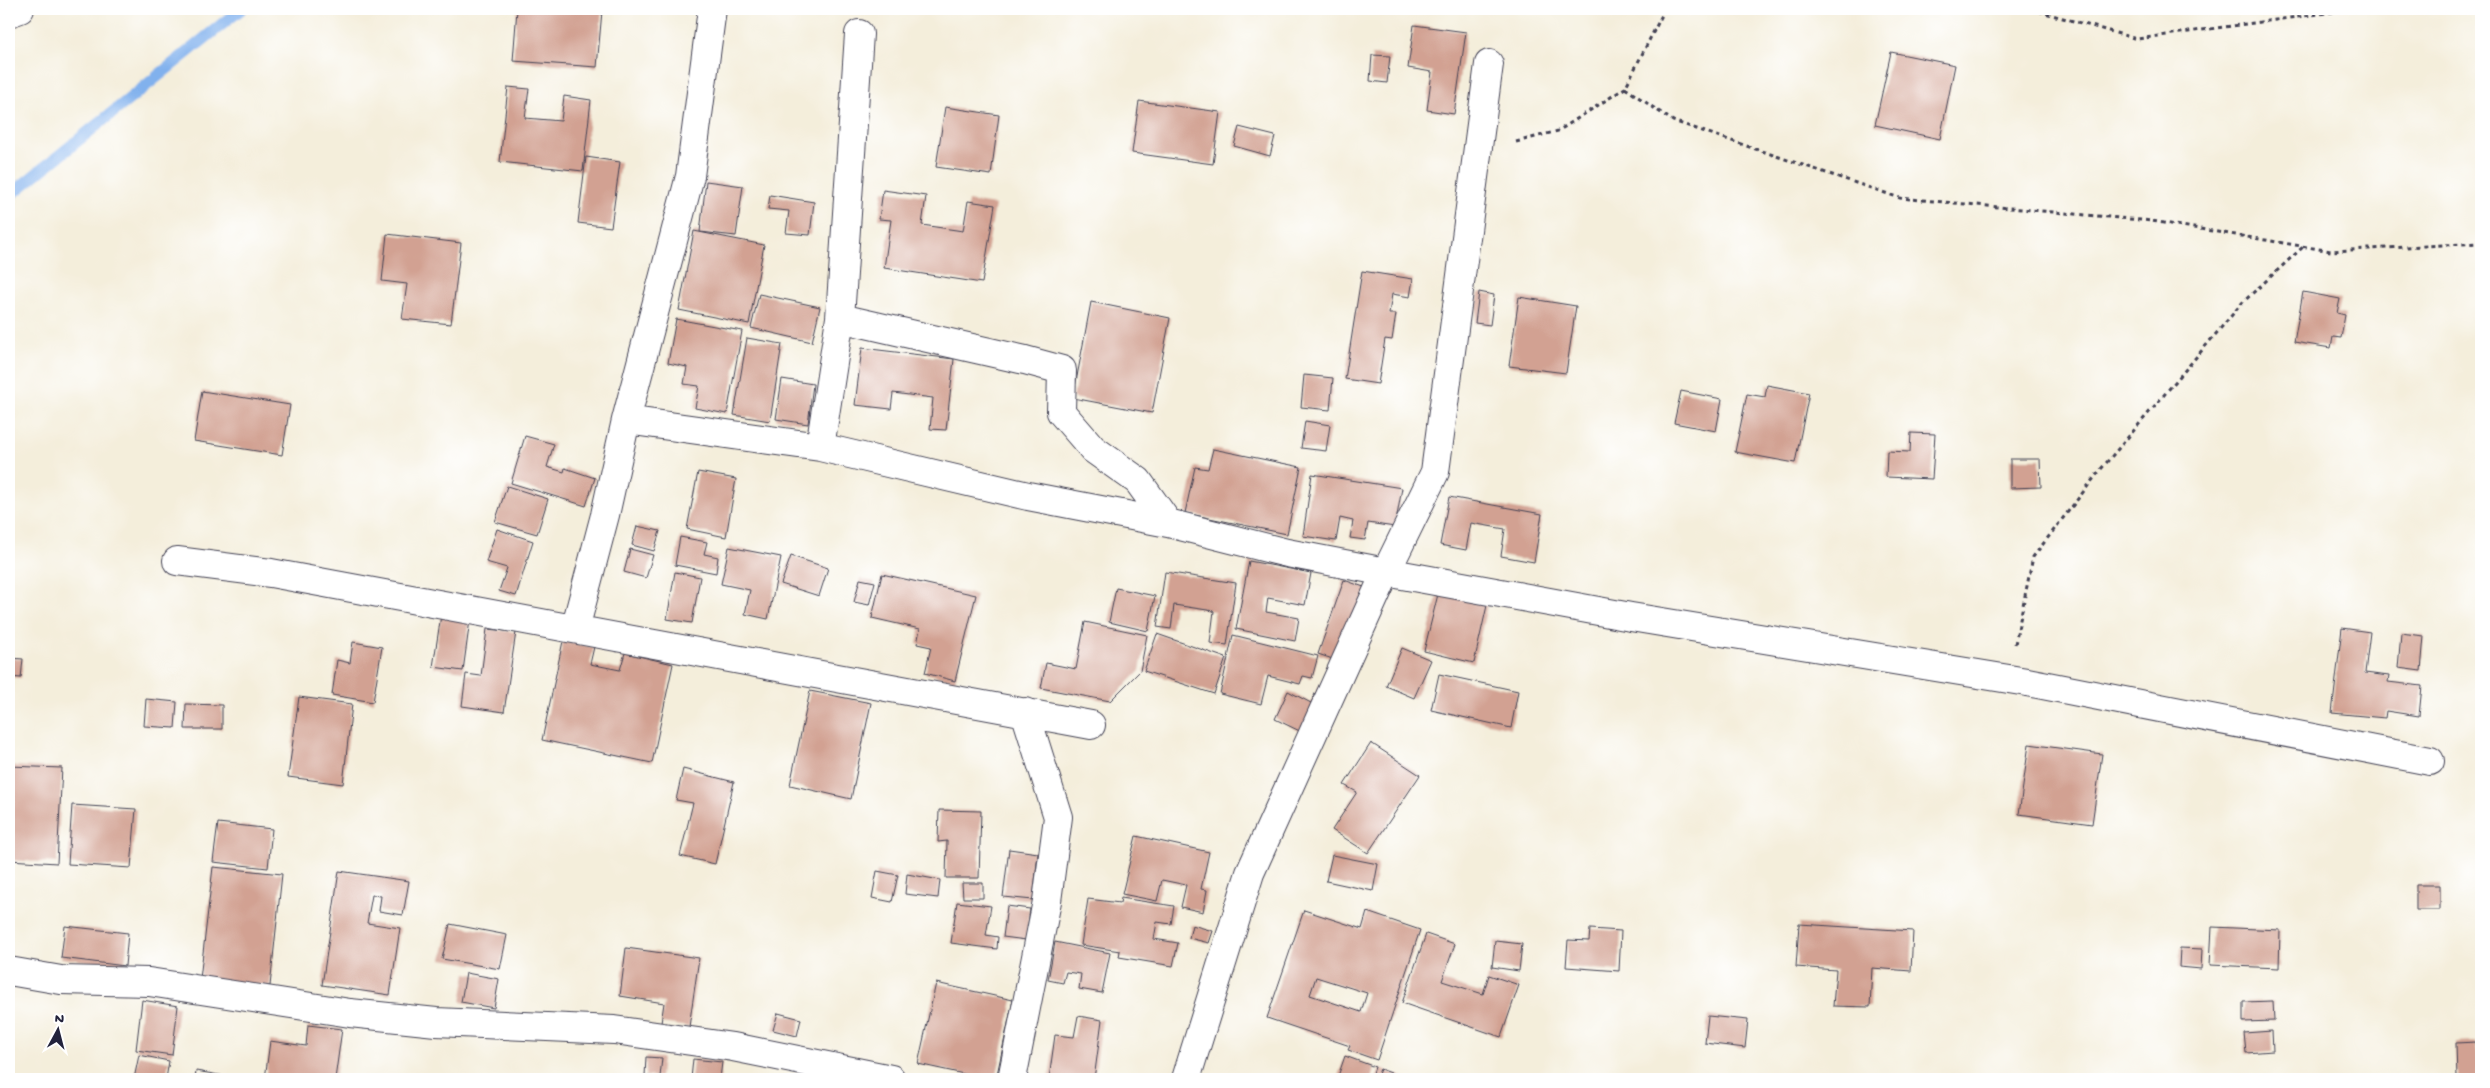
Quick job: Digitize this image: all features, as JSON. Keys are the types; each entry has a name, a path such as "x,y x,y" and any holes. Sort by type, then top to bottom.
{"street":[{"path":"9,13 20,9"},
{"path":"575,629 605,515 626,420 690,176 712,9"},
{"path":"820,447 840,318 859,34"},
{"path":"1186,1079 1250,873 1386,572 1434,472 1489,64"},
{"path":"840,318 1062,370 1061,412 1093,449 1138,481 1168,523"},
{"path":"626,420 820,447 1028,496 1168,523 1288,553 1631,617 2007,679 2430,761"},
{"path":"177,561 271,573 1091,725"},
{"path":"1012,1079 1047,901 1058,817 1025,712"},
{"path":"9,971 61,980 149,982 350,1013 436,1022 614,1030 733,1047 891,1079"}],"path":[{"path":"1476,153 1558,130 1625,88 1665,9"},
{"path":"2032,9 2138,39 2355,9"},
{"path":"1625,88 1673,121 1900,198 2152,221 2330,251 2481,243"},
{"path":"2007,679 2033,557 2101,468 2243,302 2304,246"}],"building":[{"path":"517,9 602,11 597,67 513,61"},
{"path":"1414,25 1466,32 1454,114 1427,110 1432,72 1408,68"},
{"path":"1891,52 1955,65 1940,139 1875,125"},
{"path":"1372,55 1390,56 1387,83 1370,81"},
{"path":"508,87 529,89 525,118 561,121 564,96 591,100 583,171 500,162"},
{"path":"1139,101 1220,112 1213,164 1132,153"},
{"path":"945,107 999,115 991,175 936,167"},
{"path":"1239,127 1275,136 1270,156 1234,146"},
{"path":"586,157 620,162 611,227 578,223"},
{"path":"706,181 743,186 736,236 700,232"},
{"path":"883,190 926,196 922,225 963,231 968,201 995,205 982,283 884,268 891,220 879,219"},
{"path":"770,195 814,202 810,235 786,233 789,211 768,209"},
{"path":"694,231 764,245 749,324 679,310"},
{"path":"387,234 461,243 451,324 402,319 407,284 382,281"},
{"path":"1362,271 1413,279 1410,297 1392,294 1389,314 1396,314 1392,340 1385,339 1378,384 1345,379"},
{"path":"1479,292 1494,295 1490,325 1475,323"},
{"path":"2303,292 2340,299 2337,313 2345,315 2341,338 2333,337 2331,348 2294,342"},
{"path":"759,294 820,307 812,342 751,328"},
{"path":"1519,297 1576,306 1566,373 1509,366"},
{"path":"1091,302 1170,318 1152,413 1073,398"},
{"path":"676,319 742,331 727,414 695,408 699,386 684,384 687,367 668,363"},
{"path":"747,338 782,344 770,421 734,415"},
{"path":"862,348 954,359 946,430 930,429 933,398 893,393 891,409 855,405"},
{"path":"1304,375 1333,378 1330,410 1301,407"},
{"path":"782,379 813,384 808,424 776,419"},
{"path":"1767,385 1809,393 1795,463 1735,452 1747,394 1765,397"},
{"path":"202,391 290,405 282,455 194,441"},
{"path":"1681,391 1722,399 1716,431 1674,423"},
{"path":"1305,421 1330,425 1326,451 1301,448"},
{"path":"1911,433 1935,434 1932,479 1886,477 1887,451 1910,452"},
{"path":"525,436 554,444 547,467 564,472 565,468 595,478 586,506 511,483"},
{"path":"1213,449 1301,467 1287,534 1185,513 1195,467 1208,469"},
{"path":"2010,459 2040,459 2041,487 2010,488"},
{"path":"698,472 736,479 726,537 687,529"},
{"path":"1312,474 1402,488 1395,527 1368,523 1365,540 1350,538 1353,521 1340,518 1336,541 1303,536"},
{"path":"507,486 548,499 537,534 495,522"},
{"path":"1449,497 1542,514 1534,562 1501,556 1505,529 1471,523 1466,550 1440,545"},
{"path":"637,526 660,531 654,551 632,545"},
{"path":"497,529 533,541 516,596 499,591 507,568 486,562"},
{"path":"680,537 707,542 704,554 718,557 716,573 675,565"},
{"path":"729,547 781,557 768,619 745,614 750,590 721,584"},
{"path":"630,549 653,555 646,578 624,572"},
{"path":"791,556 828,568 819,596 781,584"},
{"path":"1249,561 1311,573 1305,605 1268,598 1266,612 1299,618 1295,641 1236,629"},
{"path":"675,572 700,577 692,623 667,619"},
{"path":"1165,572 1236,583 1227,645 1210,643 1214,611 1174,605 1171,629 1157,627"},
{"path":"882,574 976,595 955,681 925,673 931,647 917,644 920,629 872,618"},
{"path":"860,579 875,582 869,605 854,602"},
{"path":"1344,580 1378,592 1353,666 1318,654"},
{"path":"1116,588 1155,596 1148,631 1109,622"},
{"path":"1439,590 1488,601 1474,663 1424,651"},
{"path":"441,615 470,620 463,671 433,667"},
{"path":"1085,622 1147,635 1140,671 1110,701 1041,688 1046,663 1076,669"},
{"path":"2342,628 2370,632 2365,673 2389,676 2388,682 2422,686 2419,716 2386,711 2385,718 2332,713"},
{"path":"487,629 516,632 504,712 462,706 466,674 481,676"},
{"path":"2401,633 2424,636 2421,671 2398,668"},
{"path":"1157,634 1226,658 1214,694 1144,671"},
{"path":"1233,635 1318,656 1312,678 1303,676 1300,684 1268,676 1261,704 1220,694"},
{"path":"563,641 594,647 590,664 620,670 625,653 673,664 652,763 542,740"},
{"path":"353,642 382,647 373,702 332,695 337,660 350,663"},
{"path":"1402,648 1431,660 1414,698 1386,686"},
{"path":"9,658 23,659 21,678 9,677"},
{"path":"1439,674 1518,691 1511,728 1431,710"},
{"path":"1320,685 1316,739 1275,719 1288,691 1311,703"},
{"path":"810,691 871,703 851,799 790,785"},
{"path":"299,697 352,704 343,784 288,777"},
{"path":"146,699 177,702 175,728 144,726"},
{"path":"186,704 222,705 222,729 185,729"},
{"path":"1371,743 1420,775 1368,853 1332,830 1357,792 1344,785"},
{"path":"2029,744 2102,754 2092,824 2019,814"},
{"path":"9,766 62,768 57,863 9,860"},
{"path":"683,769 734,782 715,864 680,856 693,803 676,800"},
{"path":"72,805 136,809 131,868 68,864"},
{"path":"939,810 981,811 979,878 946,878 947,841 938,842"},
{"path":"218,823 272,829 268,868 213,862"},
{"path":"1136,836 1209,852 1201,889 1207,890 1203,912 1181,907 1186,885 1162,880 1157,901 1122,894"},
{"path":"1009,849 1038,853 1033,900 1003,897"},
{"path":"1332,855 1378,864 1373,891 1326,881"},
{"path":"213,867 282,874 270,986 200,979"},
{"path":"339,871 409,881 403,915 379,911 381,896 372,895 367,923 400,928 390,995 322,985"},
{"path":"877,871 898,875 892,902 872,898"},
{"path":"907,874 940,880 938,898 905,894"},
{"path":"962,883 983,883 983,898 963,898"},
{"path":"2416,885 2440,885 2440,910 2416,910"},
{"path":"1121,898 1174,906 1171,924 1157,922 1154,939 1178,943 1173,966 1119,957 1120,951 1081,945 1088,899 1120,903"},
{"path":"957,902 991,906 986,935 998,937 997,949 951,943"},
{"path":"1007,906 1030,909 1026,940 1003,937"},
{"path":"1304,910 1362,929 1367,912 1420,930 1377,1060 1348,1050 1350,1046 1267,1018","holes":["1316,977 1367,993 1361,1012 1310,995"]},
{"path":"450,924 507,935 500,969 442,959"},
{"path":"1799,924 1913,931 1911,971 1872,968 1870,1007 1833,1006 1836,970 1796,967"},
{"path":"1192,925 1213,931 1209,943 1189,938"},
{"path":"65,926 128,933 125,966 61,958"},
{"path":"2212,927 2280,930 2279,968 2210,965"},
{"path":"1590,929 1621,931 1619,971 1566,967 1568,940 1589,941"},
{"path":"1426,934 1455,944 1442,981 1483,994 1489,975 1519,985 1501,1037 1402,1003"},
{"path":"1495,941 1522,944 1519,971 1492,967"},
{"path":"1055,942 1110,953 1102,993 1079,989 1081,974 1066,972 1063,983 1048,980"},
{"path":"626,948 699,958 689,1027 661,1023 664,1003 620,996"},
{"path":"2180,948 2202,949 2201,969 2179,967"},
{"path":"466,973 499,979 494,1008 461,1002"},
{"path":"936,983 1013,1000 996,1079 987,1079 918,1064"},
{"path":"142,1000 178,1006 172,1055 136,1050"},
{"path":"2273,1001 2274,1021 2243,1022 2243,1002"},
{"path":"778,1013 801,1019 797,1036 773,1030"},
{"path":"1078,1016 1102,1020 1094,1079 1049,1079 1055,1035 1074,1037"},
{"path":"1708,1016 1748,1020 1745,1048 1705,1043"},
{"path":"308,1025 342,1029 335,1079 265,1079 270,1041 306,1046"},
{"path":"2272,1031 2273,1051 2246,1053 2244,1033"},
{"path":"2476,1042 2478,1079 2457,1079 2456,1043"},
{"path":"139,1055 169,1061 166,1079 134,1079"},
{"path":"1345,1056 1375,1067 1371,1079 1337,1079"},
{"path":"646,1057 662,1058 660,1077 645,1076"},
{"path":"693,1059 722,1062 720,1079 691,1079"},
{"path":"1380,1069 1408,1079 1376,1079"},
{"path":"196,1071 225,1076 225,1079 195,1079"}],"waterway":[{"path":"9,196 241,9"}]}
